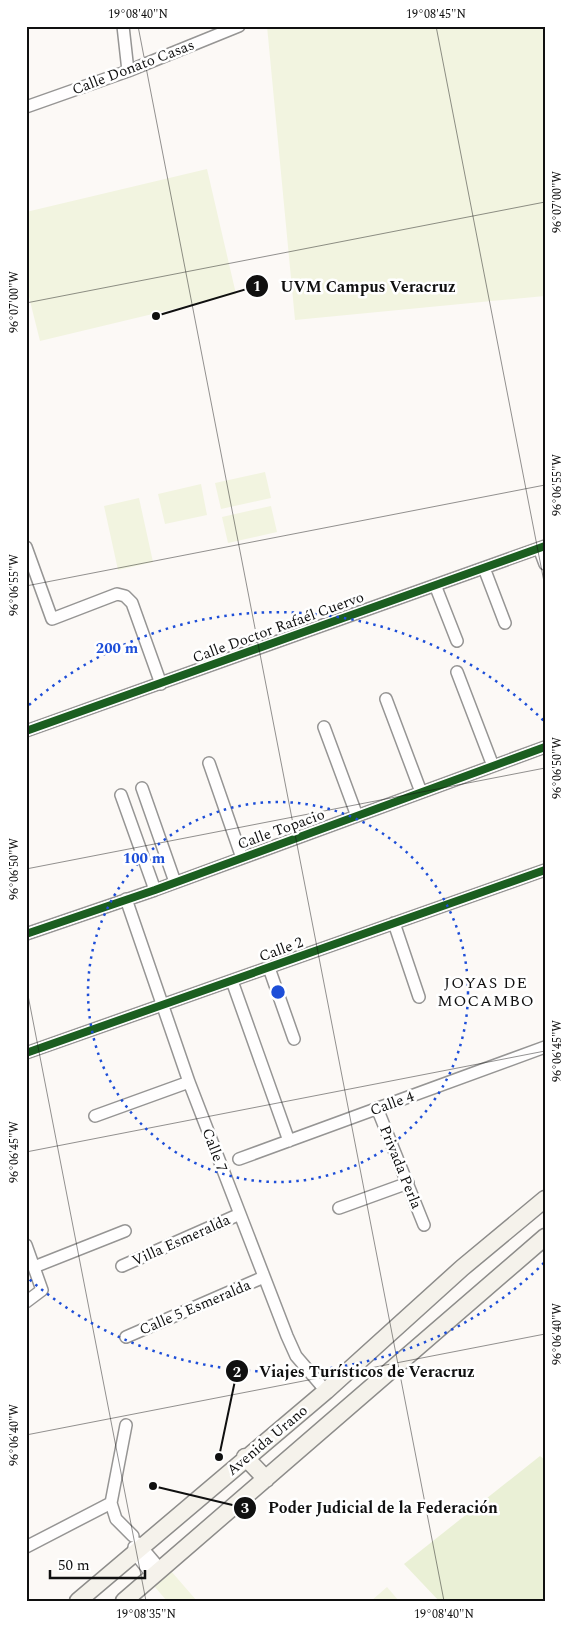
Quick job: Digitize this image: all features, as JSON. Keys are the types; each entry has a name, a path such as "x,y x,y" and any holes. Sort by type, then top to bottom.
{"main road":[{"name":"Avenida Urano","path":"78,1601 136,1545 326,1391 462,1268 545,1199"},
{"name":"Avenida Urano","path":"124,1601 545,1237"},
{"path":"245,1457 266,1479"}],"street":[{"path":"123,26 128,71"},
{"name":"Calle Donato Casas","path":"26,107 128,71 239,26"},
{"path":"26,547 52,619 117,594 125,596 132,603 160,684"},
{"path":"542,547 545,564"},
{"name":"Calle Doctor Rafaél Cuervo","path":"26,731 542,547"},
{"path":"484,568 505,623"},
{"path":"435,585 457,641"},
{"path":"457,672 493,766"},
{"path":"386,699 421,792"},
{"path":"324,727 357,816"},
{"name":"Calle Topacio","path":"26,934 155,890 545,748"},
{"path":"209,763 242,858"},
{"path":"142,788 175,882"},
{"path":"121,795 155,890"},
{"name":"Calle 2","path":"26,1053 545,870"},
{"name":"Calle 7","path":"126,899 189,1082 264,1278 296,1356 326,1391"},
{"path":"394,923 419,997"},
{"path":"269,968 294,1039"},
{"path":"232,981 289,1140"},
{"name":"Calle 4","path":"239,1159 545,1047"},
{"path":"94,1116 189,1082"},
{"name":"Privada Perla","path":"377,1108 424,1225"},
{"path":"340,1208 408,1183"},
{"name":"Villa Esmeralda","path":"122,1266 240,1214"},
{"path":"34,1267 125,1232"},
{"path":"26,1245 42,1290 26,1302"},
{"name":"Calle 5 Esmeralda","path":"126,1337 264,1278"},
{"path":"126,1425 111,1504 116,1519 157,1573"},
{"path":"26,1547 111,1504"}],"green space":[{"path":"267,26 545,26 545,296 295,320"},
{"path":"207,169 236,294 40,341 26,285 26,212"},
{"path":"265,472 271,498 221,509 215,483"},
{"path":"201,484 207,515 165,524 158,494"},
{"path":"139,498 153,562 118,570 104,506"},
{"path":"271,506 277,532 228,543 222,517"},
{"path":"540,1456 545,1460 545,1601 439,1601 404,1564"},
{"path":"171,1571 197,1601 167,1601 154,1586"},
{"path":"387,1587 399,1601 371,1601"}],"cycle path":[{"path":"26,731 545,546"},
{"path":"26,934 155,890 545,747"},
{"path":"26,1053 545,870"}],"place":[{"name":"UVM Campus Veracruz","path":"156,316"},
{"name":"Viajes Turísticos de Veracruz","path":"219,1457"},
{"name":"Poder Judicial de la Federación","path":"153,1486"}],"district":[{"name":"JOYAS DE MOCAMBO","path":"486,991"}]}
